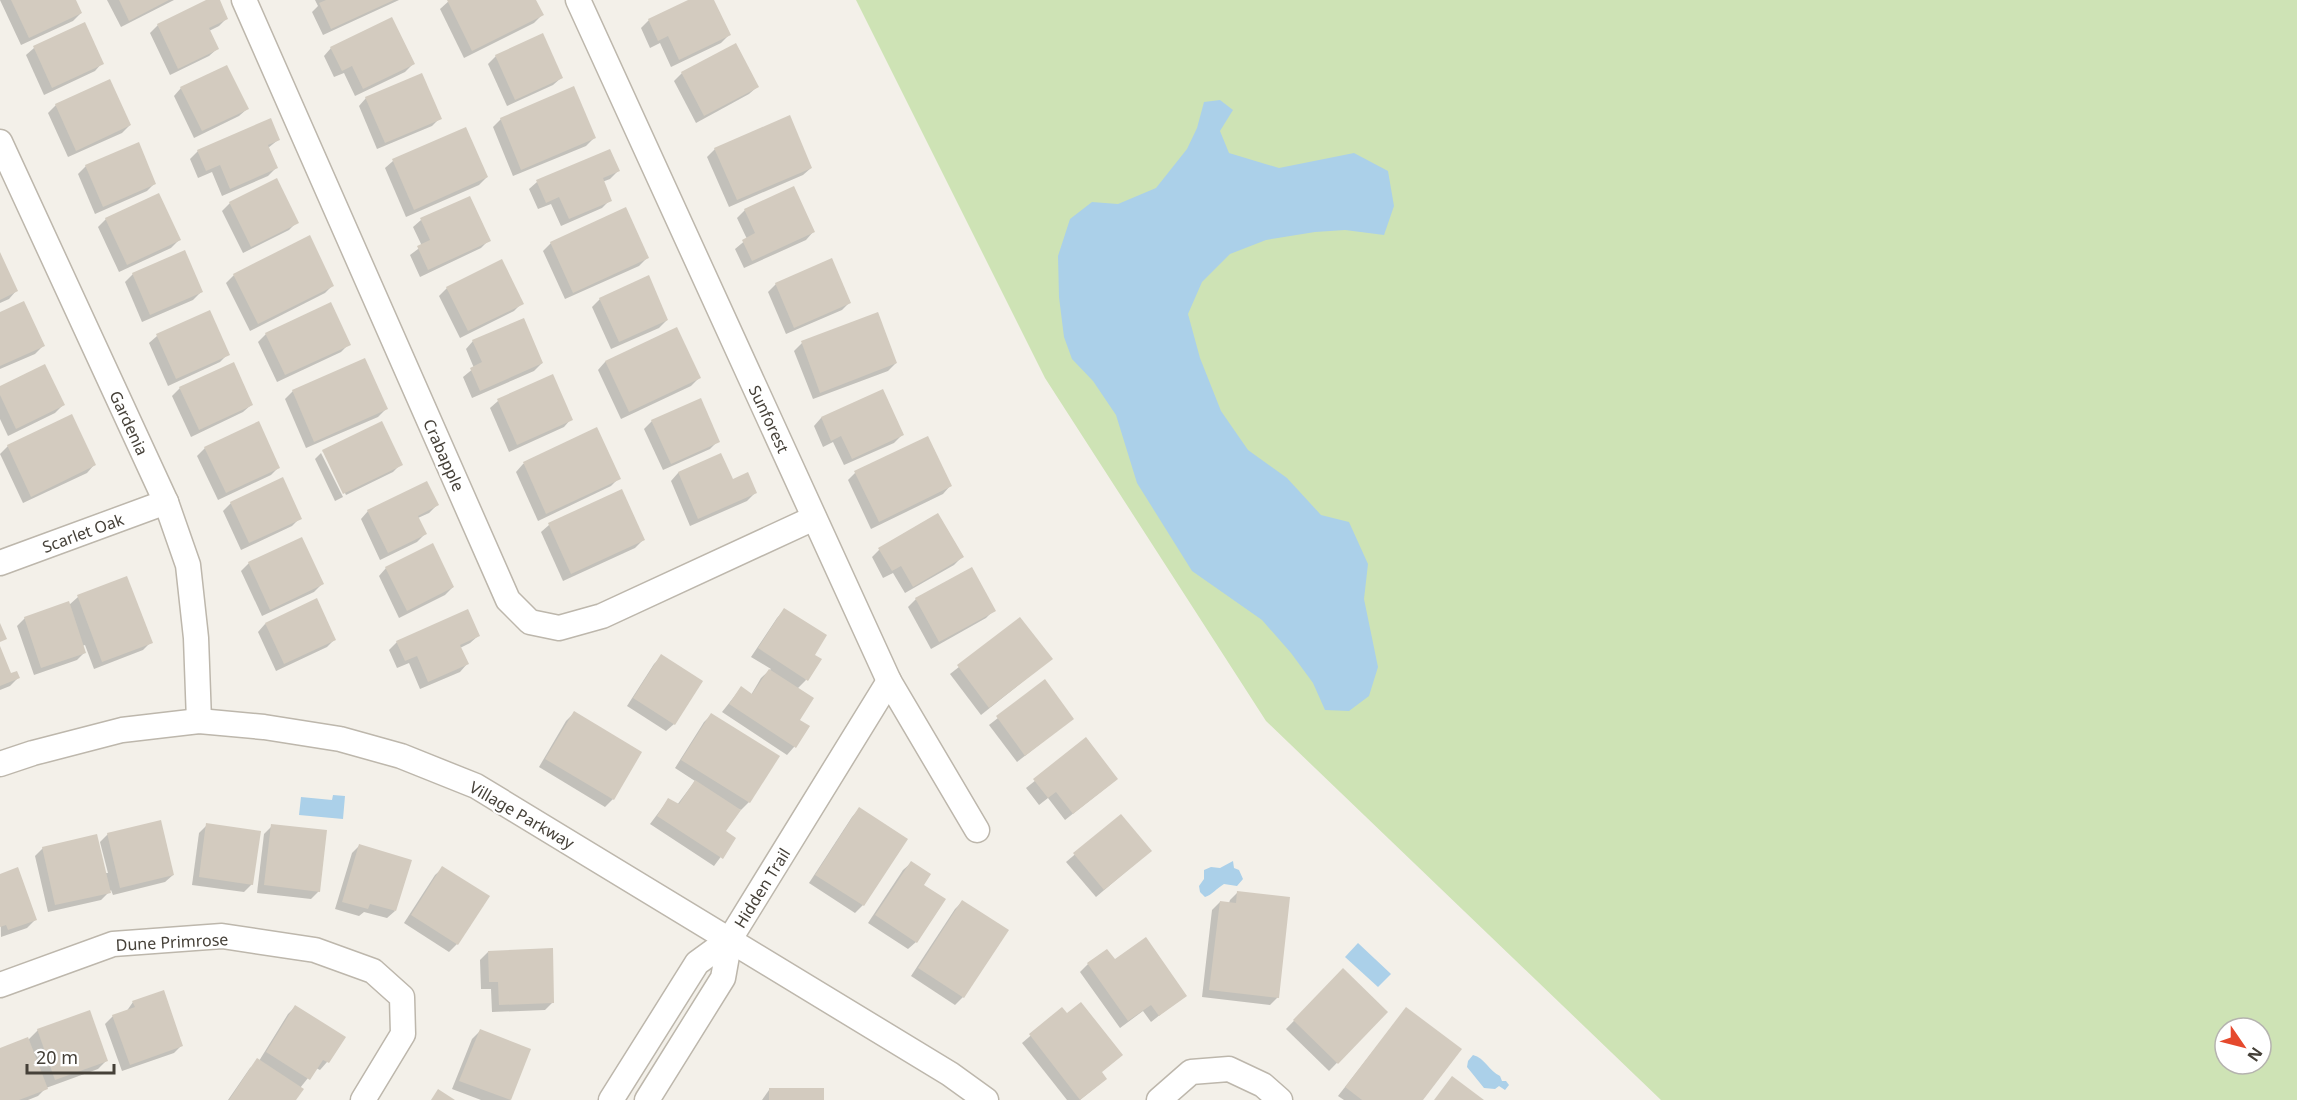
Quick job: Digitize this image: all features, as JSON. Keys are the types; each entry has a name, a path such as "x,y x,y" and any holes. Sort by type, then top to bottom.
{"street":[{"name":"Crabapple","path":"244,0 508,600 530,622 559,628 602,616 814,518"},
{"name":"Sunforest","path":"578,0 889,681 978,830"},
{"name":"Gardenia","path":"0,142 166,502 188,565 196,638 199,721"},
{"name":"Scarlet Oak","path":"0,563 166,502"},
{"name":"Hidden Trail","path":"647,1100 723,978 730,939 889,681"},
{"name":"Village Parkway","path":"0,764 122,730 199,721 264,727 340,739 401,756 476,786 950,1074 986,1100"},
{"name":"Dune Primrose","path":"0,985 114,944 222,936 315,950 373,970 402,997 403,1034 363,1100"},
{"path":"611,1100 697,963 730,939"},
{"path":"1159,1100 1191,1072 1229,1069 1263,1085 1280,1100"}],"green space":[{"path":"856,0 2297,0 2297,1100 1661,1100 1266,721 1045,378"}],"water":[{"path":"1220,100 1233,110 1220,131 1229,153 1279,168 1354,153 1388,171 1394,206 1384,235 1345,230 1315,232 1266,240 1230,254 1202,282 1188,314 1200,358 1221,411 1248,450 1287,478 1321,515 1349,522 1368,564 1364,599 1378,667 1369,696 1349,711 1325,710 1313,683 1262,620 1192,571 1137,483 1116,415 1093,381 1072,359 1064,337 1059,297 1058,256 1070,219 1092,202 1118,204 1156,188 1187,149 1197,128 1204,102"},
{"path":"333,795 345,796 343,819 299,815 301,797 332,800"},
{"path":"1233,861 1234,868 1239,870 1243,879 1237,886 1224,884 1205,897 1200,892 1199,886 1204,879 1204,870 1211,867 1220,868"},
{"path":"1358,943 1391,974 1378,987 1345,957"},
{"path":"1473,1055 1500,1076 1502,1081 1506,1081 1509,1085 1505,1090 1499,1086 1495,1089 1484,1088 1467,1067"}],"building":[{"path":"11,0 76,0 82,13 29,38"},
{"path":"119,0 169,0 129,21"},
{"path":"206,0 220,0 228,19 209,28 219,49 178,69 157,24"},
{"path":"326,0 394,0 331,29 319,3"},
{"path":"447,0 536,0 544,15 472,51"},
{"path":"688,0 714,0 731,35 679,60 668,36 658,41 648,19"},
{"path":"392,17 415,64 363,89 352,66 342,71 330,47"},
{"path":"85,22 104,64 52,88 33,46"},
{"path":"543,33 563,78 515,100 495,55"},
{"path":"736,43 759,87 704,116 681,72"},
{"path":"227,65 249,109 202,131 180,87"},
{"path":"422,73 442,119 385,143 365,97"},
{"path":"110,79 131,125 76,151 55,104"},
{"path":"574,86 596,138 521,170 500,118"},
{"path":"790,115 812,168 737,200 714,148"},
{"path":"271,118 280,140 268,145 278,168 230,189 220,165 206,171 197,150"},
{"path":"466,127 488,177 414,210 392,159"},
{"path":"139,142 156,184 103,207 85,165"},
{"path":"610,149 620,171 603,178 612,201 569,219 559,197 546,203 536,180"},
{"path":"277,178 299,223 251,247 229,202"},
{"path":"794,186 815,232 752,261 742,240 755,233 744,209"},
{"path":"159,193 181,240 127,265 105,218"},
{"path":"470,196 491,241 428,270 417,246 430,240 420,218"},
{"path":"626,207 649,258 573,293 550,242"},
{"path":"310,235 334,286 258,324 233,274"},
{"path":"185,250 203,292 150,315 132,273"},
{"path":"0,252 18,291 0,300"},
{"path":"832,258 851,303 794,328 775,283"},
{"path":"502,259 524,304 468,331 446,287"},
{"path":"649,275 668,320 619,342 599,298"},
{"path":"24,301 45,346 0,366 0,312"},
{"path":"331,302 351,345 285,375 265,333"},
{"path":"210,310 230,355 176,379 156,334"},
{"path":"878,312 897,363 820,393 801,341"},
{"path":"524,318 543,363 480,391 470,368 482,362 472,340"},
{"path":"677,327 701,378 629,412 605,361"},
{"path":"365,358 388,409 314,442 292,390"},
{"path":"234,362 253,405 199,430 179,387"},
{"path":"45,364 65,405 16,429 0,395 0,386"},
{"path":"553,374 573,420 517,445 497,399"},
{"path":"883,389 904,435 852,459 841,436 831,441 821,417"},
{"path":"701,398 720,442 671,464 651,420"},
{"path":"72,414 96,465 31,497 7,445"},
{"path":"259,421 280,468 226,493 204,447"},
{"path":"382,421 403,465 343,494 322,450"},
{"path":"597,427 621,479 546,514 523,462"},
{"path":"928,436 952,486 879,522 854,471"},
{"path":"721,453 733,479 748,472 757,493 698,519 678,472"},
{"path":"283,477 302,519 249,543 230,502"},
{"path":"427,481 439,505 418,516 427,534 388,553 367,510"},
{"path":"622,489 645,540 571,574 548,523"},
{"path":"938,513 964,557 913,587 901,566 892,571 878,548"},
{"path":"302,537 324,584 270,610 248,562"},
{"path":"433,543 454,587 407,611 385,567"},
{"path":"972,567 996,611 939,642 915,598"},
{"path":"127,576 153,643 102,662 77,595"},
{"path":"317,598 336,640 284,664 265,623"},
{"path":"69,601 86,653 41,668 24,617"},
{"path":"784,608 827,635 815,655 822,659 808,681 758,648"},
{"path":"468,609 480,636 460,645 469,664 428,682 417,656 405,661 396,641"},
{"path":"1020,617 1053,659 989,708 957,665"},
{"path":"0,623 7,639 0,642"},
{"path":"0,646 11,673 17,671 20,678 0,686"},
{"path":"661,654 703,681 675,725 633,698"},
{"path":"769,669 814,698 800,720 810,726 796,748 729,704 741,686 752,694"},
{"path":"1045,679 1074,719 1025,756 996,716"},
{"path":"574,711 642,752 614,800 545,759"},
{"path":"711,713 780,756 750,803 681,760"},
{"path":"1086,737 1118,779 1073,814 1056,792 1048,798 1033,779"},
{"path":"695,780 741,810 726,831 736,838 723,859 657,816 668,798 679,804"},
{"path":"859,807 908,839 864,906 815,875"},
{"path":"1121,814 1152,851 1104,890 1073,853"},
{"path":"161,820 174,875 120,888 107,833"},
{"path":"206,823 261,831 253,885 199,877"},
{"path":"271,824 327,830 320,892 264,885"},
{"path":"97,834 111,893 55,905 42,847"},
{"path":"359,844 412,860 396,911 370,904 368,909 342,902"},
{"path":"911,861 931,874 924,885 946,899 917,943 875,915"},
{"path":"442,866 490,896 458,945 411,915"},
{"path":"18,867 37,920 8,930 6,925 0,927 0,874"},
{"path":"1237,891 1290,897 1279,998 1209,990 1220,901 1236,903"},
{"path":"962,900 1009,930 964,998 918,968"},
{"path":"1146,937 1187,996 1159,1016 1151,1005 1128,1021 1087,963 1107,949 1115,959"},
{"path":"553,948 554,1003 499,1005 498,982 489,982 488,951"},
{"path":"1343,968 1388,1012 1338,1064 1293,1020"},
{"path":"164,990 183,1046 130,1065 112,1015 135,1007 132,1001"},
{"path":"1081,1002 1123,1055 1102,1072 1107,1079 1080,1100 1029,1034 1062,1007 1067,1013"},
{"path":"295,1005 346,1037 329,1063 323,1060 310,1080 266,1052"},
{"path":"1406,1007 1462,1049 1423,1100 1362,1100 1345,1087"},
{"path":"90,1010 108,1061 55,1080 37,1029"},
{"path":"480,1029 531,1049 511,1100 459,1081"},
{"path":"28,1037 48,1089 19,1100 0,1100 0,1048"},
{"path":"257,1058 304,1089 296,1100 229,1100"},
{"path":"1452,1076 1484,1100 1434,1100"},
{"path":"769,1088 824,1088 824,1100 769,1100"},
{"path":"438,1089 455,1100 431,1100"}]}
